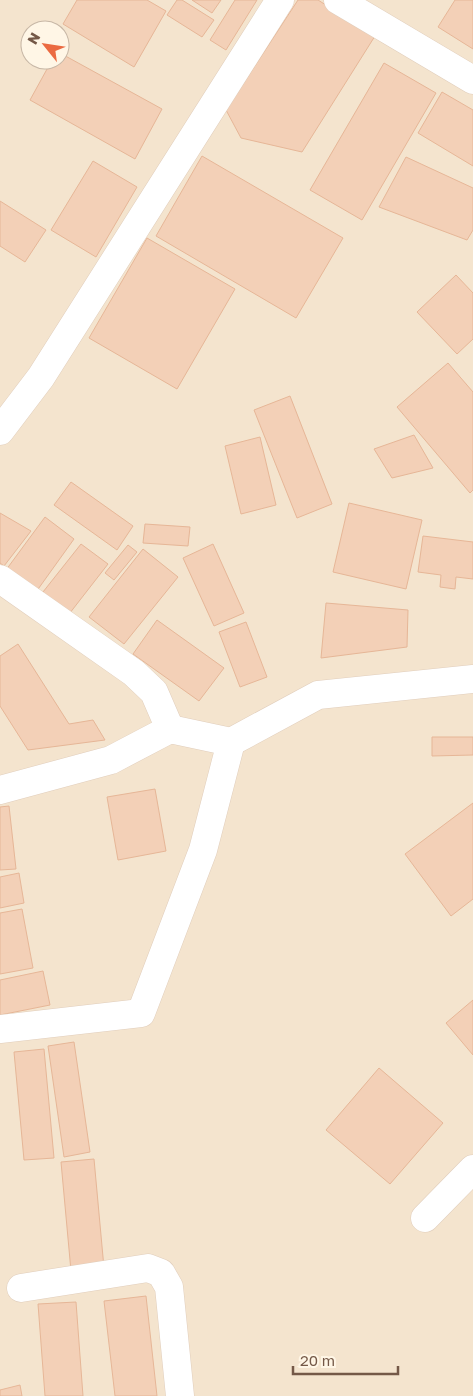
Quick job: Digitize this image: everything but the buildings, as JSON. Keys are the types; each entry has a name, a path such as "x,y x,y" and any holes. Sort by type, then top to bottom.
{"street":[{"path":"0,431 41,377 280,0"},
{"path":"338,0 473,80"},
{"path":"0,579 134,673 154,692 170,729"},
{"path":"0,790 111,760 170,729 230,742 318,695 473,680"},
{"path":"0,1029 141,1013 203,850 230,742"},
{"path":"425,1218 473,1169"},
{"path":"21,1288 148,1268 161,1273 169,1287 180,1396"}],"shaded area":[{"path":"0,0 473,0 473,1396 0,1396"}]}
